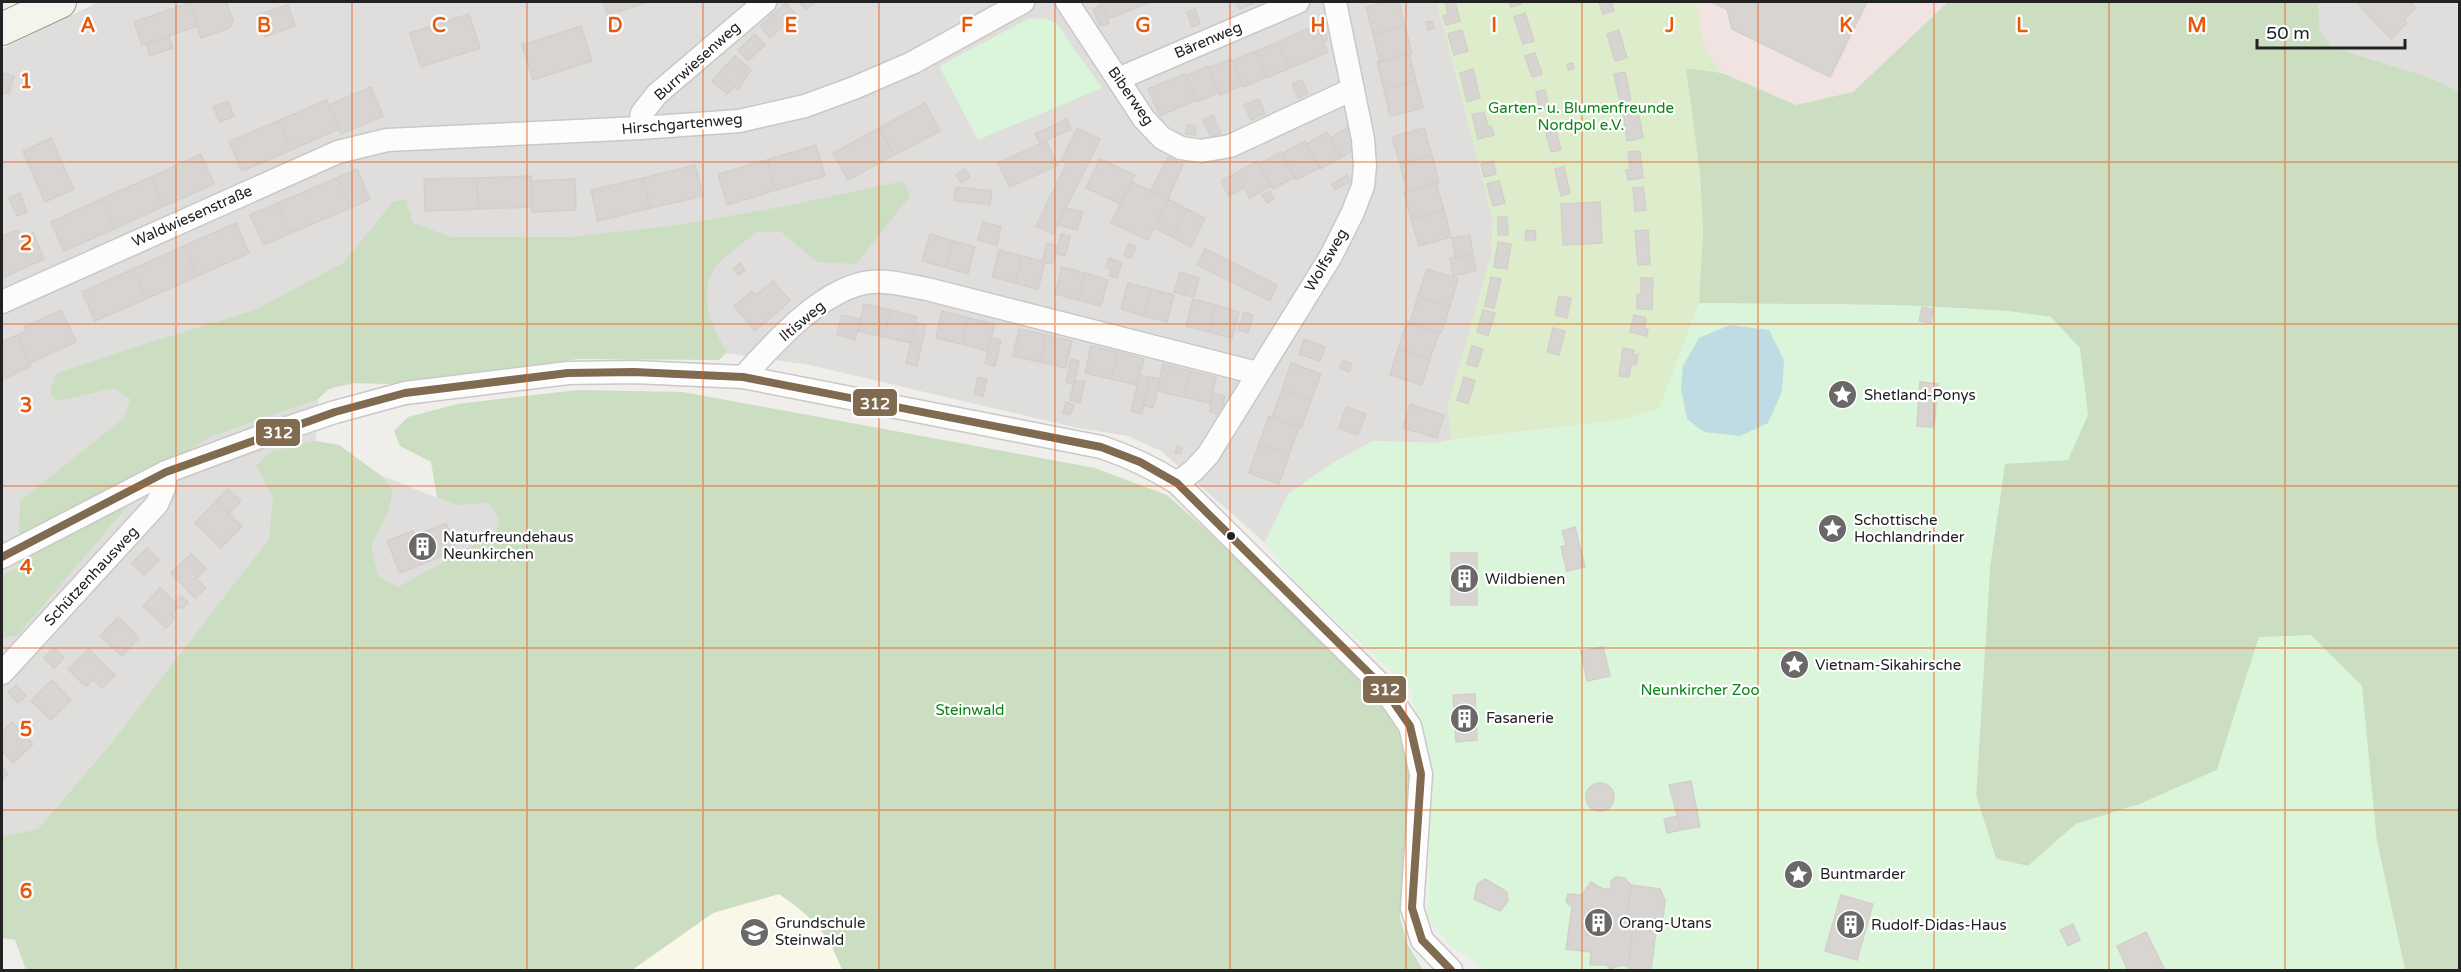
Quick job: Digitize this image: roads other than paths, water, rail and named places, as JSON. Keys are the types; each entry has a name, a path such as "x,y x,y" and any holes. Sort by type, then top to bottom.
{"main road":[{"path":"2,29 60,2"}],"street":[{"name":"Burrwiesenweg","path":"640,128 642,114 657,94 765,2"},
{"name":"Hirschgartenweg","path":"387,140 739,121 805,106 854,88 912,63 1023,2"},
{"name":"Biberweg","path":"1067,2 1144,119 1162,138 1181,148 1201,151 1230,146 1353,89"},
{"name":"Bärenweg","path":"1118,79 1298,2"},
{"name":"Wolfsweg","path":"1176,483 1193,471 1208,455 1330,256 1353,212 1363,186 1365,166 1363,139 1335,2"},
{"name":"Waldwiesenstraße","path":"2,302 338,152 387,140"},
{"name":"Iltisweg","path":"743,377 818,306 845,289 872,282 927,289 1257,373"},
{"path":"2,557 166,472 268,434 405,393 568,373 634,372 743,377 1101,447 1153,468 1176,483 1383,687 1410,726 1421,774 1412,908 1422,940 1451,970"},
{"name":"Schützenhausweg","path":"2,673 157,504 164,488 166,472"}],"water":[{"path":"1730,325 1769,330 1784,360 1782,391 1768,423 1740,436 1704,432 1687,419 1681,388 1683,366 1699,338"}],"place":[{"name":"Shetland-Ponys","path":"1843,395"},
{"name":"Schottische Hochlandrinder","path":"1833,529"},
{"name":"Naturfreundehaus Neunkirchen","path":"422,546"},
{"name":"Wildbienen","path":"1464,579"},
{"name":"Vietnam-Sikahirsche","path":"1794,665"},
{"name":"Fasanerie","path":"1465,718"},
{"name":"Buntmarder","path":"1799,874"},
{"name":"Orang-Utans","path":"1598,923"},
{"name":"Rudolf-Didas-Haus","path":"1850,925"},
{"name":"Grundschule Steinwald","path":"754,932"}],"park label":[{"name":"Garten- u. Blumenfreunde Nordpol e.V.","path":"1581,116"},
{"name":"Neunkircher Zoo","path":"1700,690"},
{"name":"Steinwald","path":"970,710"}]}
